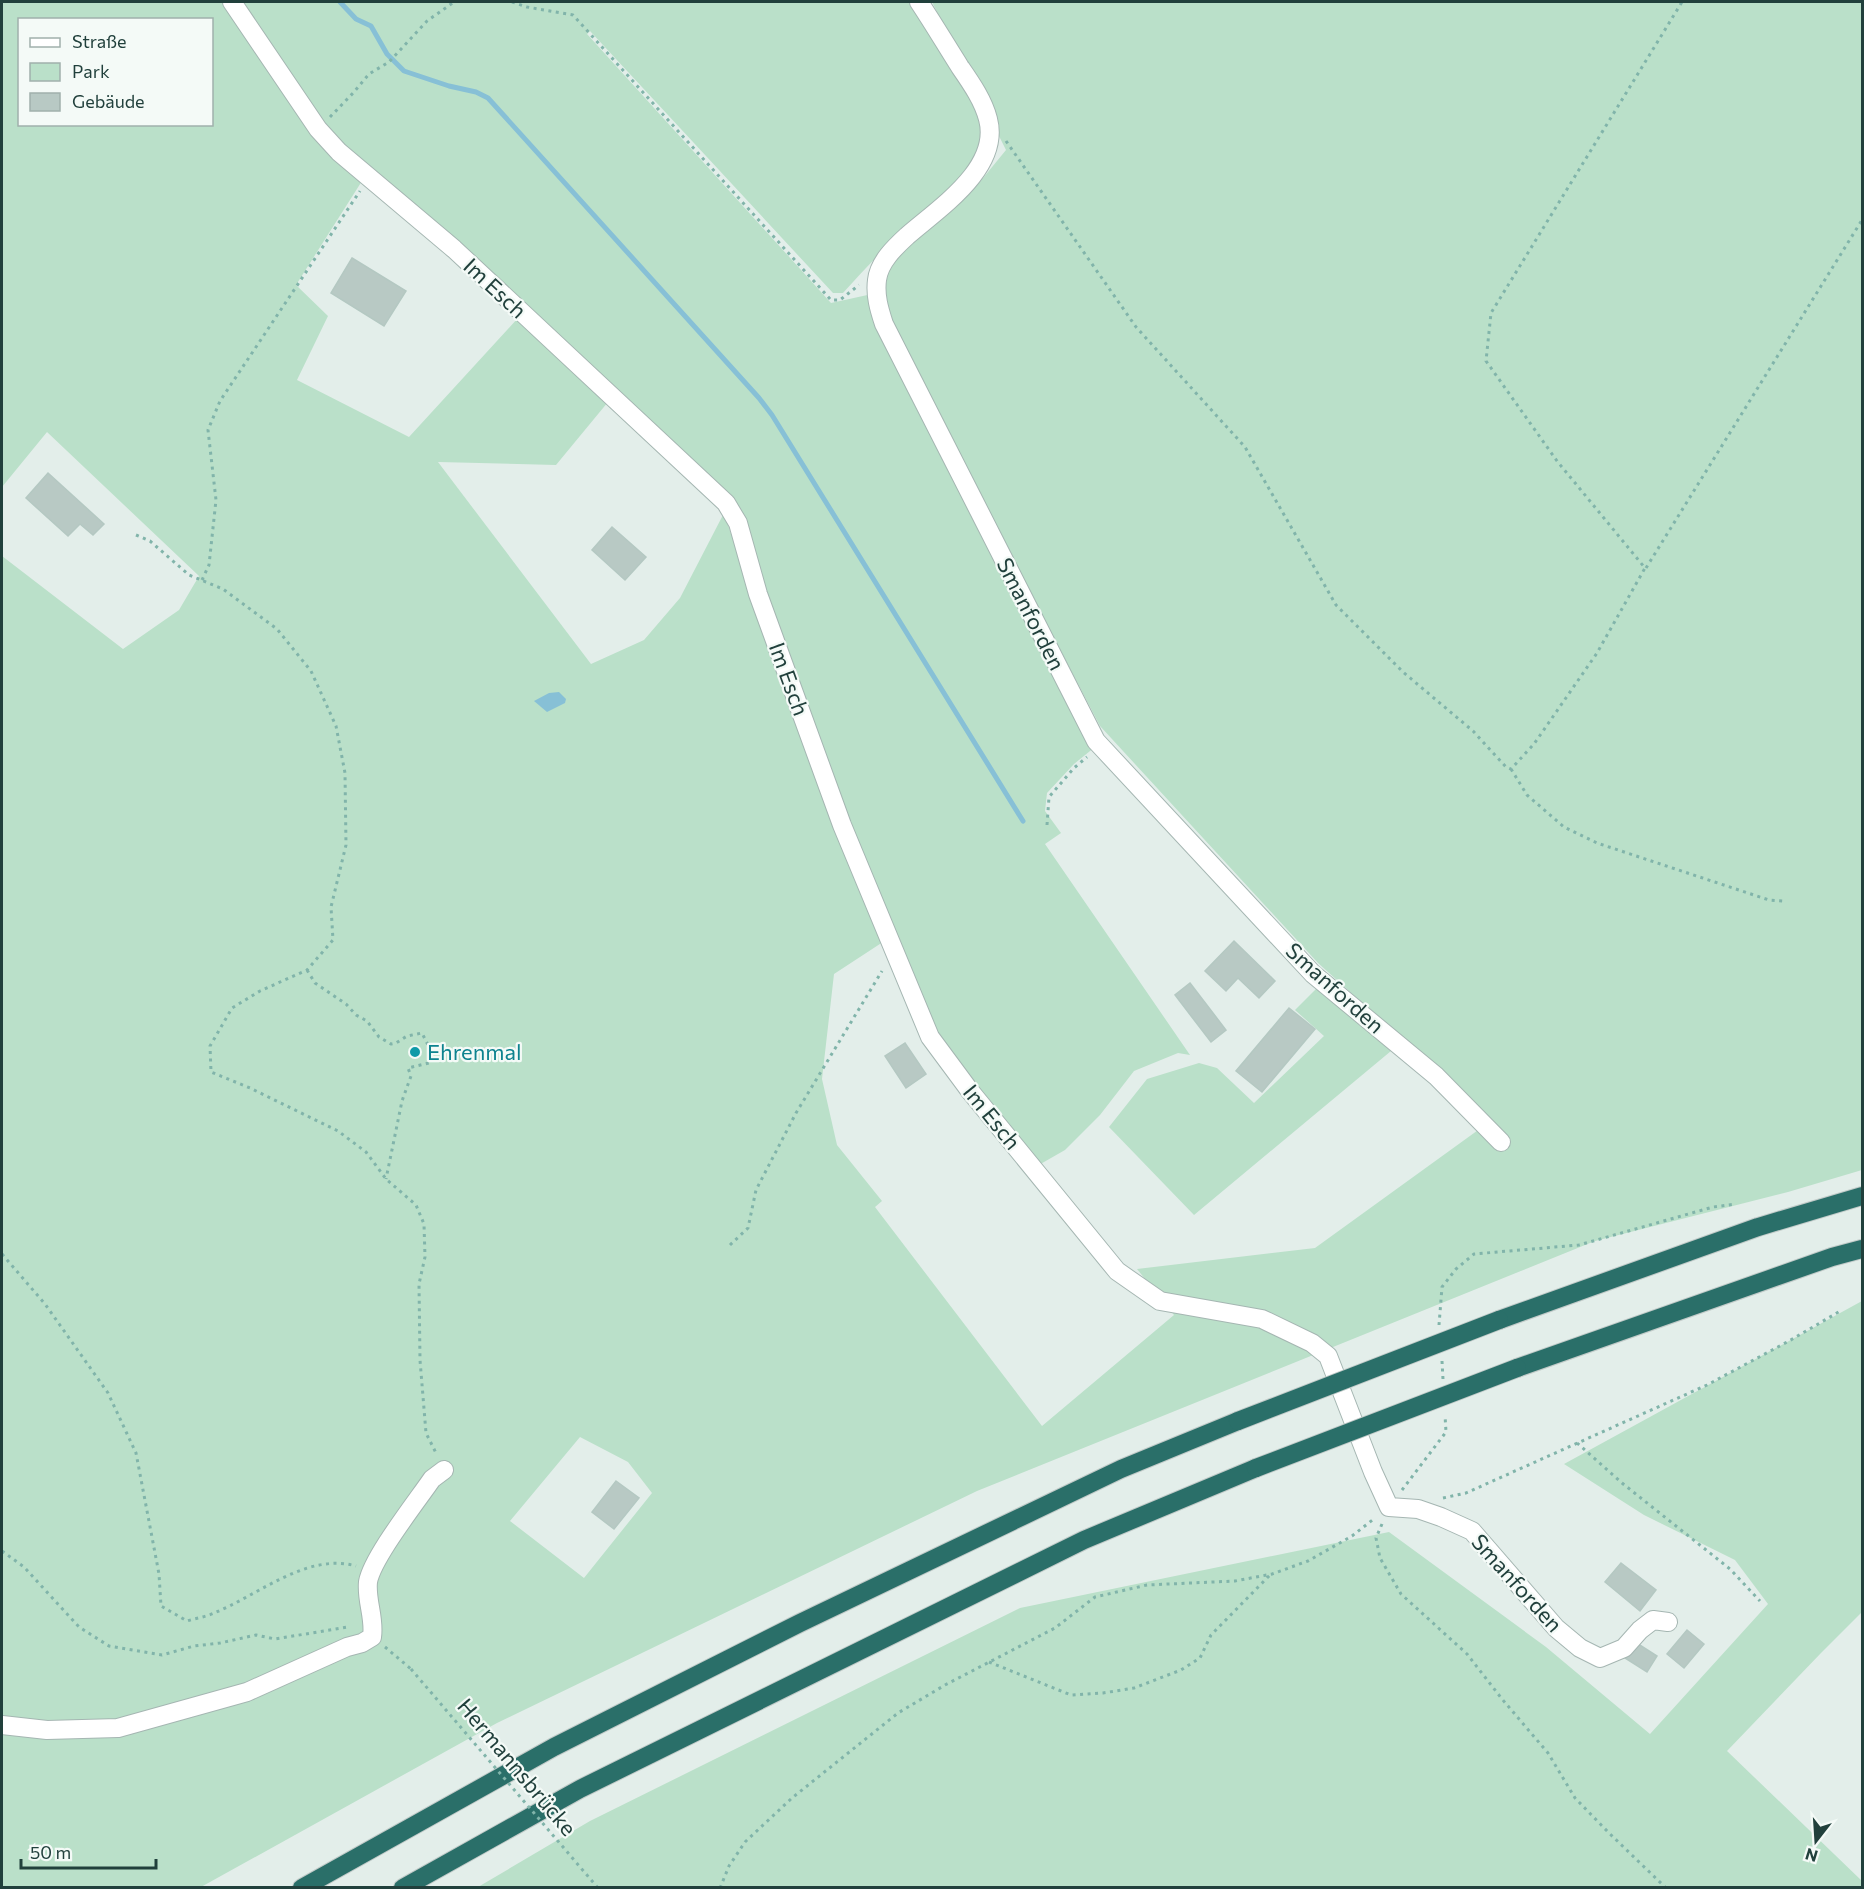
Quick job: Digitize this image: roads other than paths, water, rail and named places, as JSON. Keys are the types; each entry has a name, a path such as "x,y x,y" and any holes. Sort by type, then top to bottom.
{"highway":[{"path":"302,1887 554,1747 800,1623 1121,1469 1499,1320 1758,1227 1863,1196"},
{"path":"403,1887 580,1790 1084,1540 1256,1468 1517,1368 1832,1257 1863,1249"}],"street":[{"name":"Im Esch","path":"232,2 318,129 339,152 454,249 726,503 738,522 758,594 842,825 930,1037 970,1091 1117,1271 1160,1301 1262,1319 1312,1343 1328,1356 1389,1507"},
{"name":"Smanforden","path":"919,2 980,98 989,120 990,141 984,161 967,183 898,244 883,262 877,278 876,300 884,324 1100,746 1313,974 1436,1076 1501,1142"},
{"path":"2,1725 47,1730 118,1728 247,1692 372,1637 367,1591 372,1571 432,1479 444,1470"},
{"name":"Smanforden","path":"1389,1507 1418,1509 1472,1532 1556,1629 1580,1648 1600,1658 1624,1648 1640,1630 1653,1620 1668,1622"}],"water":[{"path":"559,692 566,699 565,703 547,712 534,701 549,693"}],"waterway":[{"path":"340,2 356,19 371,26 387,54 404,71 449,86 476,92 488,98 759,398 772,415 1023,821"}],"place":[{"name":"Ehrenmal","path":"415,1052"}]}
